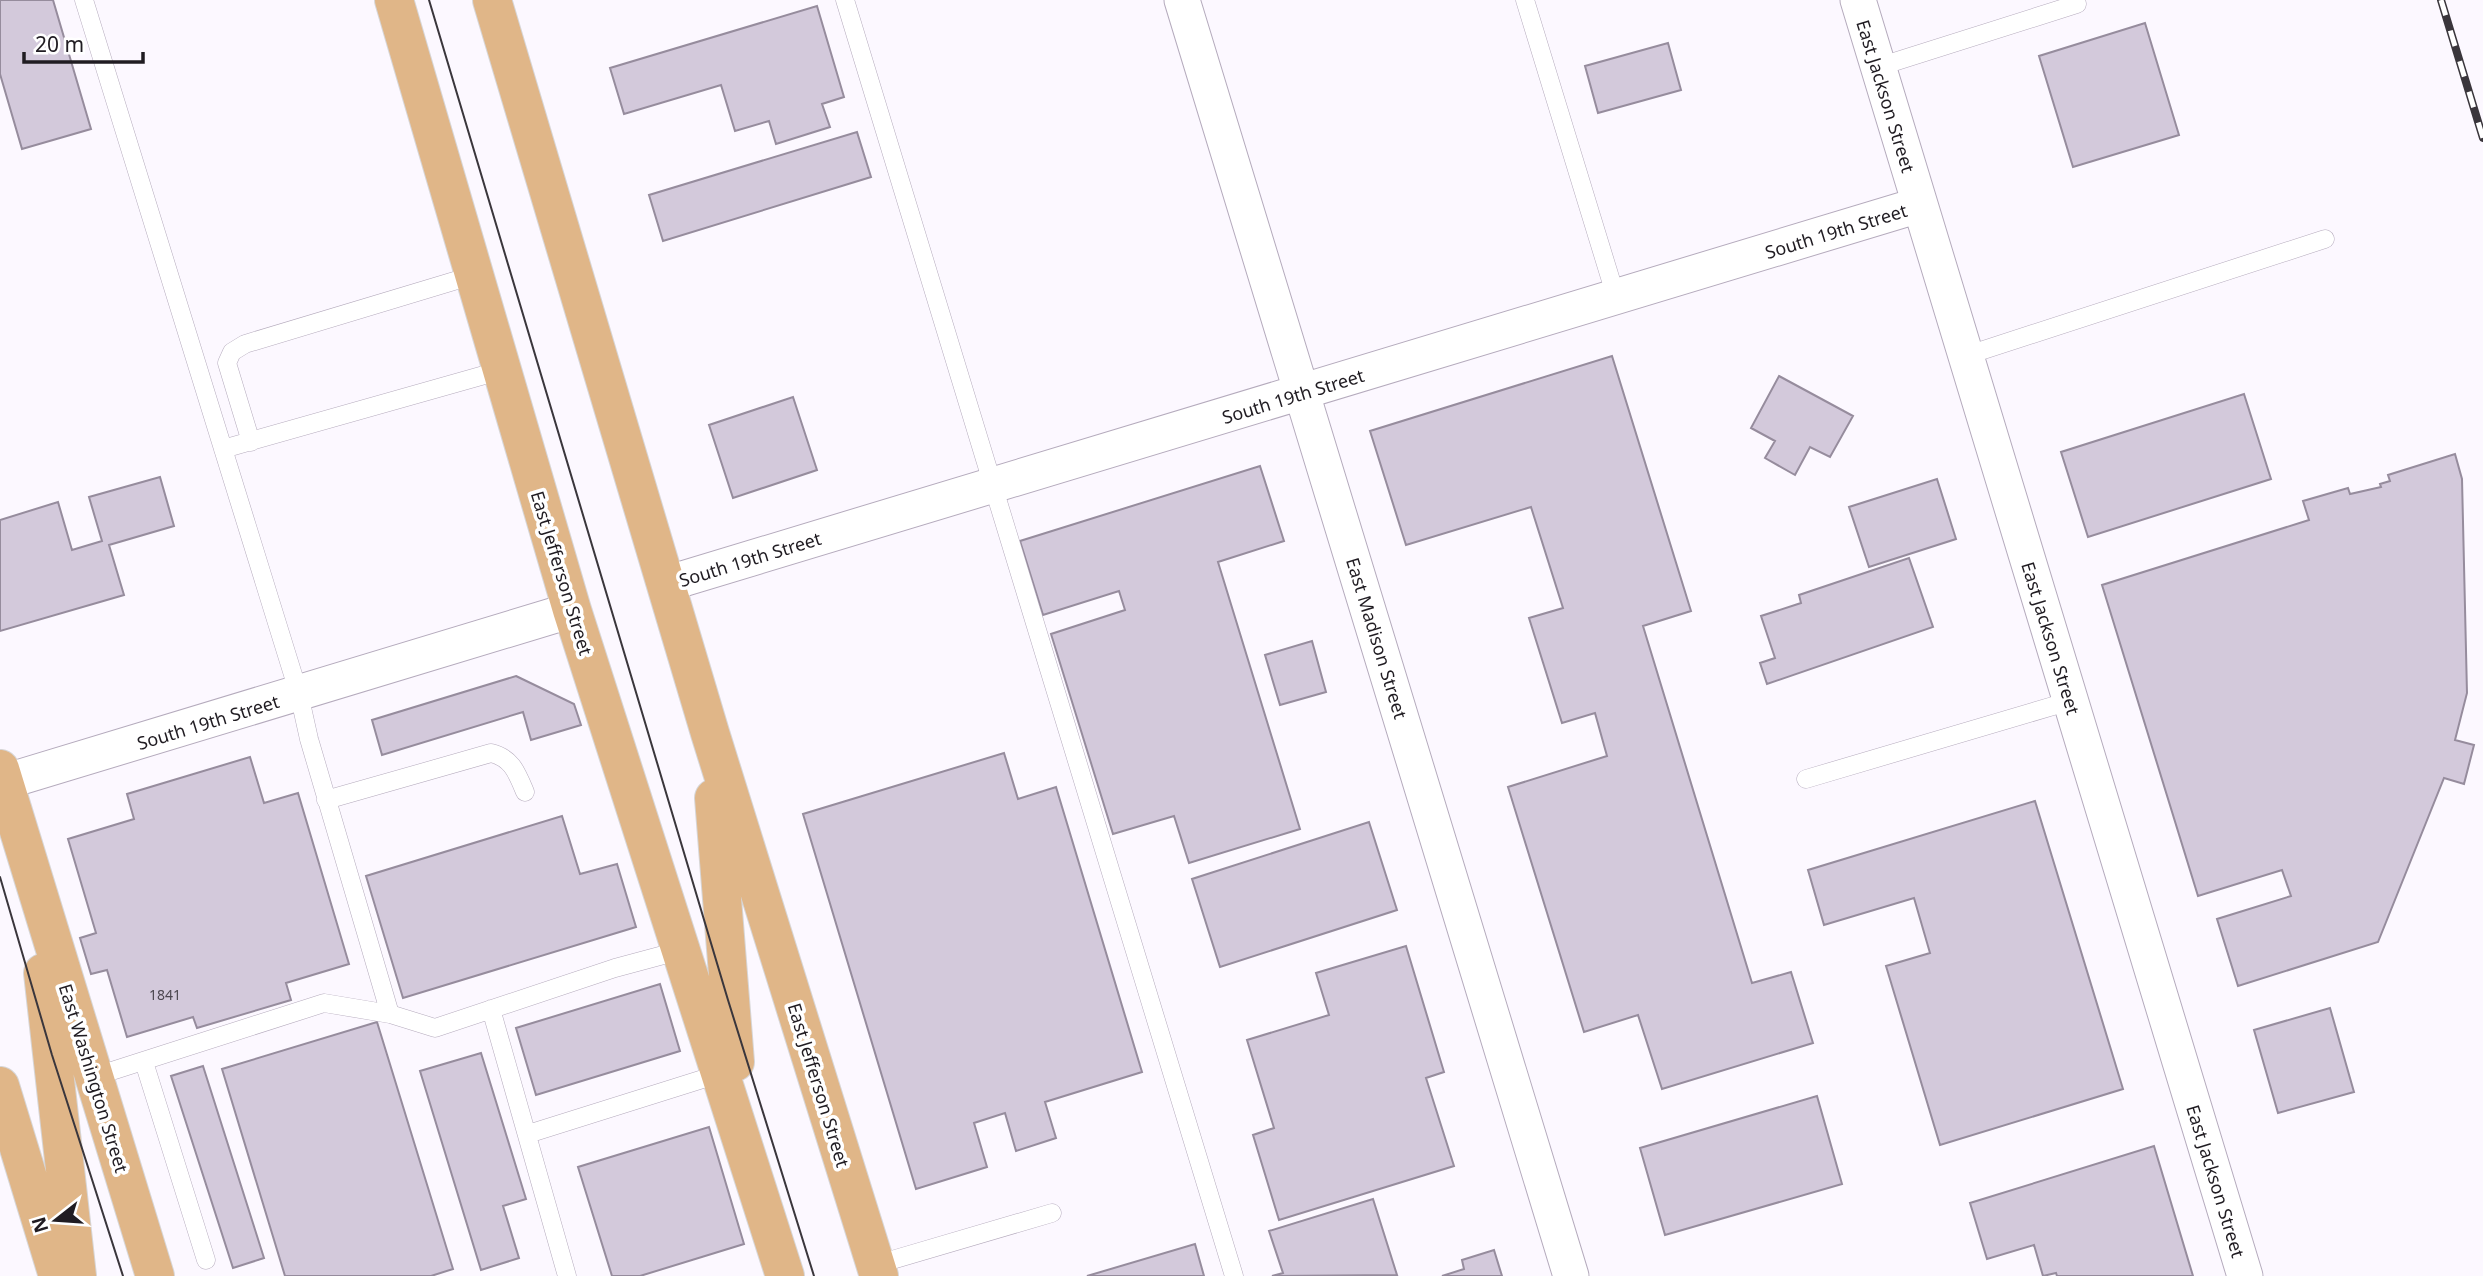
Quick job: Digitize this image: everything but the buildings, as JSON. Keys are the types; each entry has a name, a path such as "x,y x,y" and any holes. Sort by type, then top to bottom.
{"main road":[{"name":"East Jefferson Street","path":"394,0 572,610 785,1276"},
{"name":"East Jefferson Street","path":"492,0 710,733 877,1270"},
{"name":"East Jefferson Street","path":"710,733 729,1000 744,1141"},
{"name":"East Washington Street","path":"2,775 155,1276"},
{"name":"East Washington Street","path":"33,880 78,1276"},
{"path":"0,1086 58,1276"}],"street":[{"name":"East Madison Street","path":"1182,0 1571,1276"},
{"name":"East Jackson Street","path":"1858,0 2245,1276"},
{"name":"South 19th Street","path":"666,584 1919,205"},
{"name":"South 19th Street","path":"2,775 299,694 572,610"}],"lane":[{"path":"84,0 299,694 326,800 390,1014"},
{"path":"845,0 1234,1276"},
{"path":"1525,0 1616,298"},
{"path":"1878,67 2077,4 2076,0"},
{"path":"1965,356 2325,240"},
{"path":"251,442 227,363 232,352 257,340 474,275"},
{"path":"223,449 502,370"},
{"path":"1806,779 2070,701"},
{"path":"326,800 491,753 503,756 514,766 525,792"},
{"path":"93,1077 324,1003 390,1014 435,1028 615,968 682,950"},
{"path":"491,1009 567,1276"},
{"path":"144,1062 206,1260"},
{"path":"528,1134 722,1073"},
{"path":"877,1270 1052,1213"}],"tram line":[{"path":"429,0 728,1000 814,1276"},
{"path":"0,877 52,1055 123,1276"}],"railway":[{"path":"2441,0 2483,138"}]}
